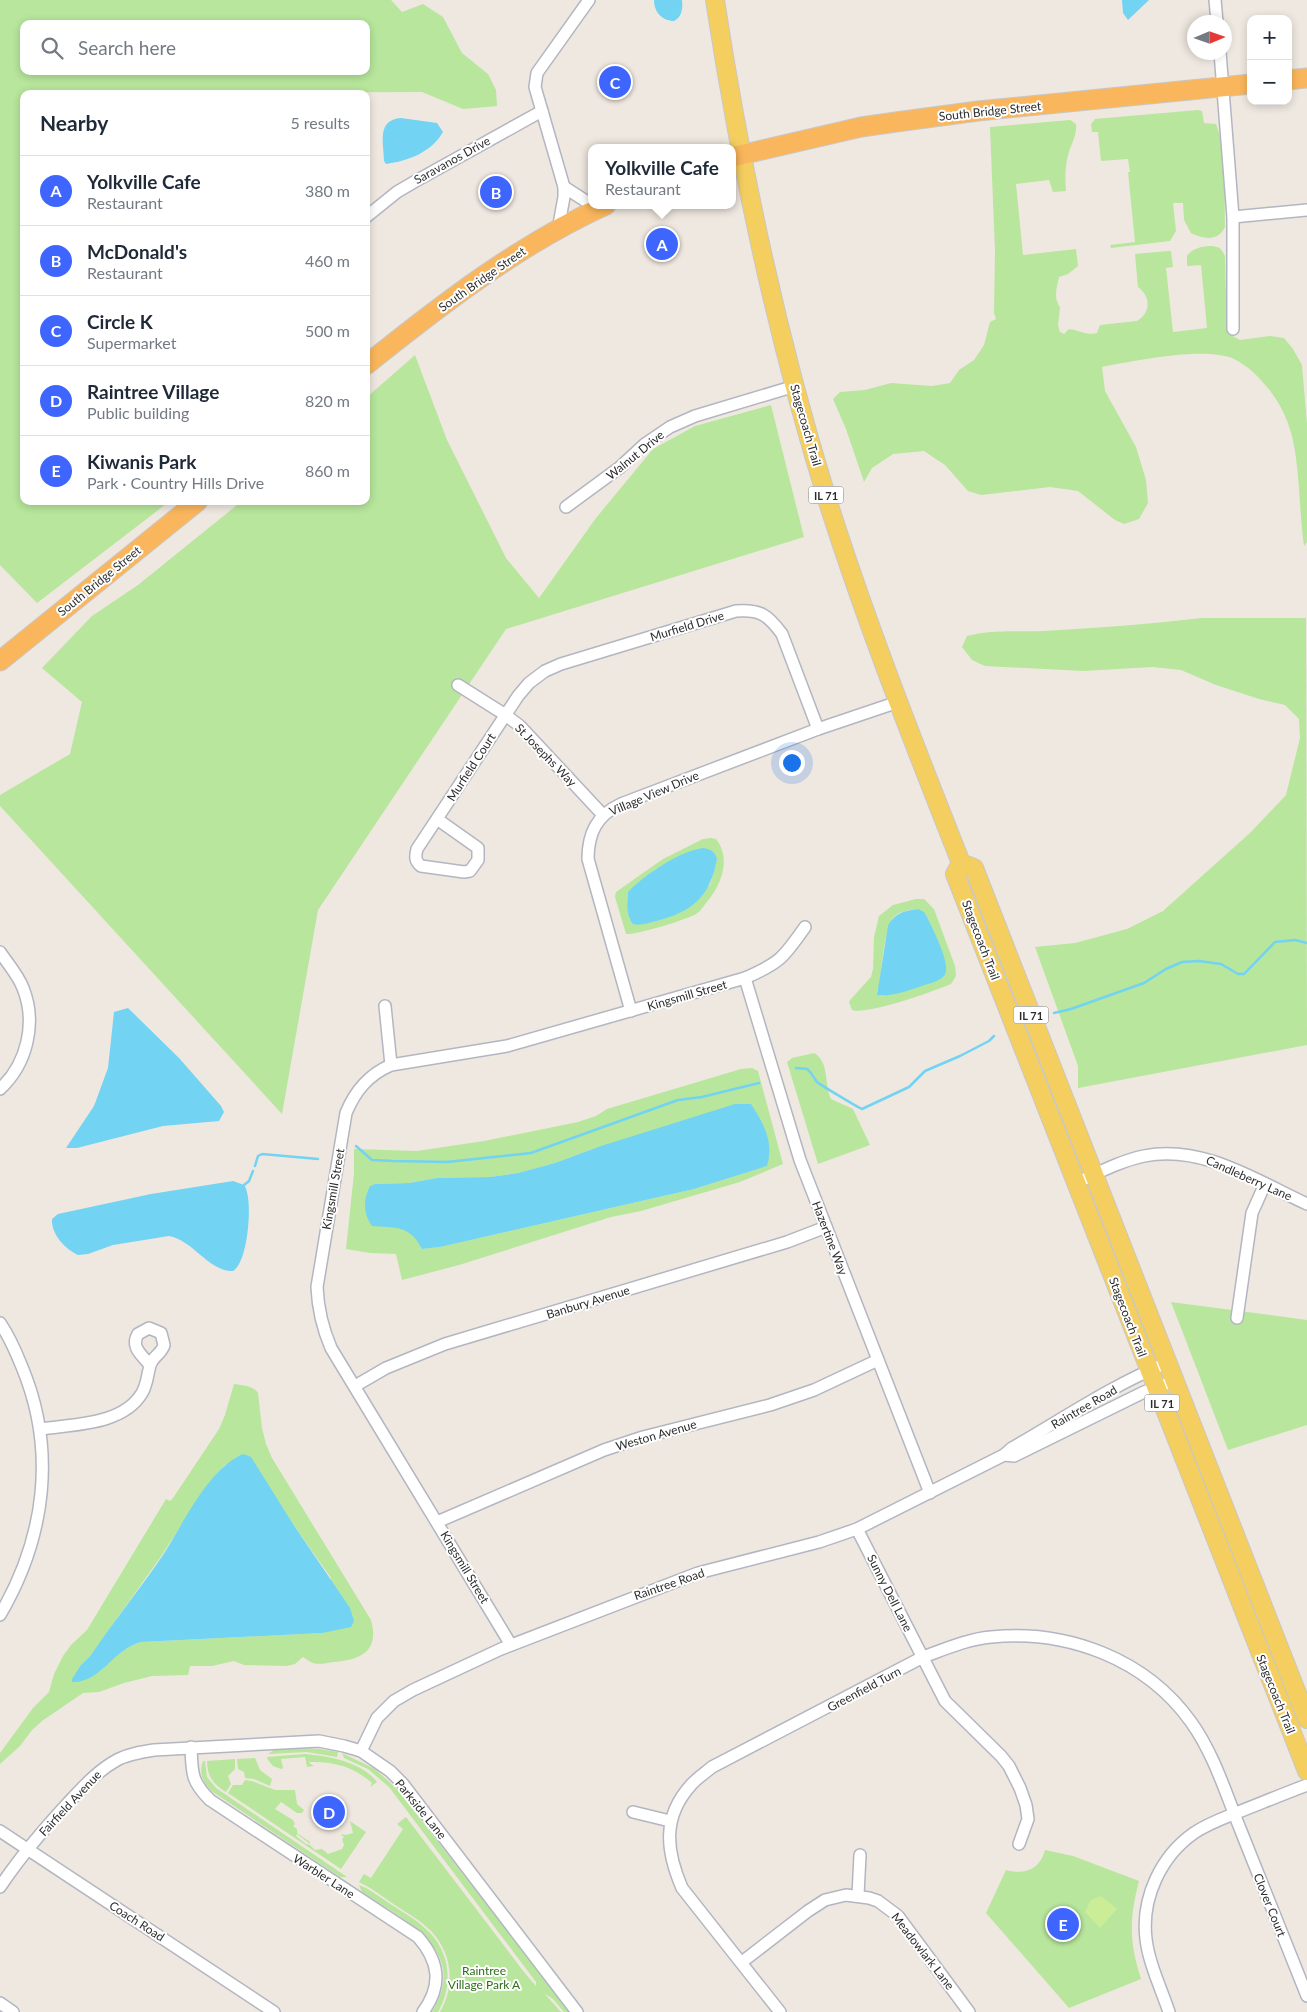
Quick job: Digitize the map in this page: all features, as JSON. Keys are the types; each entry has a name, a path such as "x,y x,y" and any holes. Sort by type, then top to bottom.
{"highway":[{"path":"1292,80 1307,78"},
{"name":"South Bridge Street","path":"736,155 862,127 896,122 978,111 1247,85"},
{"name":"South Bridge Street","path":"370,362 480,279 530,246 592,209"},
{"name":"South Bridge Street","path":"0,661 193,505"}],"main road":[{"name":"Stagecoach Trail","path":"715,0 735,144"},
{"name":"Stagecoach Trail","path":"736,155 795,386 828,502 898,702 961,863 974,868 1307,1720"},
{"name":"Stagecoach Trail","path":"961,863 955,874 1307,1771"}],"street":[{"path":"558,230 564,187 535,87 537,73 589,0"},
{"path":"1215,0 1216,15"},
{"path":"1221,60 1233,217 1233,329"},
{"name":"Saravanos Drive","path":"370,214 396,192 542,110"},
{"path":"564,187 588,201"},
{"path":"1233,217 1307,210"},
{"name":"Walnut Drive","path":"566,507 620,468 645,444 670,427 695,416 795,386"},
{"name":"Murfield Drive","path":"504,714 529,683 545,671 736,611 750,610 763,614 782,634 818,729"},
{"name":"St Josephs Way","path":"458,685 520,726 603,815"},
{"name":"Village View Drive","path":"631,1011 588,859 591,836 603,815 621,804 818,729 898,702"},
{"name":"Murfield Court","path":"437,819 478,848 478,860 470,871 464,872 422,866 417,863 416,849 504,714"},
{"name":"Kingsmill Street","path":"511,1645 331,1348 322,1327 318,1309 317,1287 346,1113 353,1096 366,1081 380,1070 391,1065 507,1046 745,978 767,969 783,958 805,927"},
{"path":"0,952 17,975 23,989 30,1020 25,1052 16,1070 0,1089"},
{"name":"Hazertine Way","path":"745,978 791,1135 930,1493"},
{"path":"385,1006 391,1065"},
{"name":"Candleberry Lane","path":"1076,1183 1132,1160 1166,1153 1199,1157 1219,1163 1307,1204"},
{"path":"1238,1318 1252,1213 1265,1184"},
{"name":"Banbury Avenue","path":"355,1386 386,1368 445,1344 782,1244 826,1227"},
{"path":"0,1322 16,1352 35,1402 41,1429 43,1461 38,1516 23,1570 0,1616"},
{"name":"Weston Avenue","path":"437,1522 604,1450 643,1436 784,1400 814,1390 878,1360"},
{"name":"Raintree Road","path":"360,1751 378,1718 394,1701 413,1690 511,1645 698,1573 818,1542 857,1529 1004,1455 1012,1448 1149,1370 1167,1363"},
{"path":"41,1429 118,1415 136,1401 143,1392 150,1365"},
{"name":"Raintree Road","path":"1004,1455 1014,1456 1174,1381"},
{"name":"Sunny Dell Lane","path":"857,1529 945,1701 1001,1756 1011,1770 1026,1805 1028,1818 1019,1844"},
{"name":"Greenfield Turn","path":"780,2012 682,1888 673,1866 669,1846 670,1821 691,1785 712,1767 923,1657 957,1644 990,1637 1021,1636 1093,1648 1110,1654 1131,1666 1157,1685 1190,1721 1214,1761 1234,1814"},
{"name":"Parkside Lane","path":"191,1747 319,1741 360,1751 390,1771 403,1784 578,2012"},
{"name":"Fairfield Avenue","path":"0,1887 48,1825 103,1768 136,1752 191,1747"},
{"name":"Warbler Lane","path":"191,1747 192,1772 197,1787 210,1800 418,1937 428,1948 434,1960 436,1987 432,1999 423,2012"},
{"path":"1169,2012 1151,1962 1146,1938 1146,1914 1150,1893 1161,1869 1178,1846 1202,1828 1307,1785"},
{"path":"633,1812 670,1821"},
{"name":"Clover Court","path":"1234,1814 1307,1996"},
{"name":"Coach Road","path":"0,1831 274,2012"},
{"path":"858,1895 860,1854"},
{"name":"Meadowlark Lane","path":"742,1962 816,1905 835,1897 858,1895 878,1901 898,1916 969,2012"},
{"path":"0,2003 14,2012"}],"green space":[{"path":"0,0 391,0 402,12 423,4 443,17 462,53 488,74 496,90 497,106 463,109 422,92 370,92 370,90 20,90 20,505 165,505 37,603 0,565"},
{"path":"1202,111 1204,123 1216,124 1220,136 1225,175 1225,227 1222,232 1210,238 1200,237 1191,233 1184,220 1183,203 1173,203 1176,231 1170,241 1111,248 1110,245 1135,242 1128,159 1101,161 1098,132 1092,132 1091,124 1095,119"},
{"path":"1070,120 1076,124 1076,128 1066,164 1066,191 1053,192 1049,180 1016,184 1023,255 1076,249 1078,266 1068,274 1059,277 1057,285 1056,296 1060,307 1058,326 1060,332 1064,334 1069,329 1093,334 1097,333 1100,325 1137,321 1142,318 1148,304 1145,295 1138,287 1135,254 1168,251 1171,251 1173,267 1166,268 1173,332 1207,328 1201,265 1187,266 1187,256 1192,251 1204,246 1213,246 1221,249 1225,256 1227,333 1240,340 1270,336 1284,338 1302,365 1307,424 1307,542 1304,546 1296,458 1287,420 1278,402 1256,374 1234,359 1221,355 1188,354 1102,367 1105,391 1136,447 1146,480 1148,503 1139,519 1124,524 1115,520 1078,491 1050,487 981,495 968,491 945,465 924,451 893,454 872,468 864,482 846,429 833,399 840,392 865,390 891,383 932,386 950,383 959,370 974,360 984,345 990,322 996,319 994,313 995,251 990,127"},
{"path":"415,355 447,440 506,558 539,598 596,518 653,449 695,426 771,405 804,537 506,629 318,910 282,1114 0,806 0,795 70,754 82,702 42,668 92,616 138,585 237,505 370,505 370,394"},
{"path":"1202,618 1306,618 1307,1045 1078,1088 1078,1066 1035,947 1075,943 1127,929 1163,911 1251,832 1286,795 1300,738 1299,719 1285,705 1216,685 1181,670 1153,667 1083,671 985,666 972,660 962,647 967,636 986,632 1084,629"},
{"path":"703,839 716,839 721,847 724,864 716,889 701,909 691,917 640,932 626,934 615,897 616,892 663,859","holes":["717,859 710,885 630,920 627,900 628,892 656,869"]},
{"path":"916,899 924,899 934,909 955,966 956,976 951,984 917,997 872,1009 852,1010 849,1002 871,977 874,937 879,916 893,905","holes":["918,909 912,989 881,996 877,991 890,923 898,914"]},
{"path":"814,1053 819,1057 825,1068 831,1099 853,1109 870,1145 818,1164 787,1062 792,1058"},
{"path":"752,1068 758,1071 783,1164 740,1182 641,1211 611,1217 459,1265 402,1280 396,1254 370,1253 346,1249 354,1173 354,1149 417,1151 484,1141 578,1122 596,1116 607,1109 741,1069","holes":["598,1147 766,1166 694,1189 440,1247 422,1249 417,1237 405,1229 370,1186 375,1184 409,1183 437,1178 490,1177 518,1173 555,1163"]},
{"path":"1171,1302 1307,1320 1307,1425 1228,1450"},
{"path":"234,1384 251,1387 258,1393 262,1428 272,1458 371,1620 373,1640 370,1647 366,1652 352,1659 323,1664 313,1663 303,1657 295,1664 287,1666 244,1665 234,1661 212,1666 190,1666 188,1675 152,1676 99,1692 83,1693 42,1721 32,1730 20,1746 0,1764 0,1753 33,1708 49,1692 54,1674 63,1656 71,1645 87,1630 166,1499 170,1501 173,1498 219,1429","holes":["251,1458 293,1524 331,1578 322,1633 141,1642 124,1650 99,1672 81,1665 91,1655 162,1555 204,1490 225,1465"]},
{"path":"296,1748 338,1752 337,1757 307,1752 268,1754 274,1750"},
{"name":"Raintree Village Park A","path":"342,1753 375,1769 397,1789 570,2012 564,2012 553,1999 544,1993 561,2012 440,2012 445,2002 450,1980 447,1958 443,1948 430,1930 418,1920 359,1882 364,1874 371,1878 403,1829 397,1824 406,1817 536,1986 536,1982 389,1787 368,1769 344,1758"},
{"path":"305,1754 344,1761 363,1769 377,1782 370,1787 372,1783 365,1777 351,1769 335,1764 310,1762 314,1766 307,1767 305,1757 281,1759 283,1768 281,1769 273,1766 267,1757"},
{"path":"255,1758 260,1770 272,1779 270,1786 254,1779 245,1778 244,1772 238,1769 237,1759"},
{"path":"235,1759 235,1769 228,1776 231,1784 226,1792 212,1779 208,1771 207,1761"},
{"path":"203,1761 205,1761 207,1777 216,1788 347,1877 340,1877 213,1792 203,1778 201,1770"},
{"path":"245,1780 275,1790 295,1790 297,1804 304,1810 302,1813 297,1813 281,1802 275,1809 293,1820 295,1824 293,1826 297,1829 297,1833 310,1842 310,1844 297,1834 296,1836 315,1850 322,1849 328,1854 342,1849 344,1845 342,1839 344,1837 340,1834 353,1833 350,1821 366,1832 341,1869 228,1793 233,1785 242,1785"},
{"path":"1045,1850 1073,1856 1139,1881 1133,1907 1132,1942 1141,1979 1069,2008 986,1913 1006,1870 1019,1872 1030,1869 1043,1857"},
{"path":"359,1885 419,1923 435,1938 445,1958 448,1980 443,2002 438,2012 432,2012 442,1990 443,1971 438,1954 427,1939 413,1926 362,1892"},
{"path":"1101,1896 1117,1909 1100,1928 1085,1912 1091,1900"}],"water":[{"path":"654,0 682,0 680,15 674,21 662,18 655,8"},
{"path":"1122,0 1149,0 1128,20 1123,13"},
{"path":"401,118 437,123 443,132 433,145 419,154 403,161 386,164 384,161 383,134 388,123"},
{"path":"703,848 712,851 717,859 710,883 697,901 680,913 669,917 644,924 633,924 628,913 628,892 644,878 673,859 693,850"},
{"path":"918,909 924,912 941,947 946,965 944,976 936,981 904,992 877,995 888,926 900,913"},
{"path":"128,1008 179,1058 221,1106 224,1112 219,1121 163,1126 77,1148 66,1148 94,1106 108,1068 114,1012"},
{"path":"735,1104 751,1104 760,1119 768,1141 769,1157 767,1166 694,1189 440,1247 422,1249 412,1236 402,1229 372,1226 367,1216 366,1196 370,1186 375,1184 409,1183 437,1178 490,1177 518,1173 555,1163 598,1147"},
{"path":"233,1181 244,1185 249,1203 249,1216 246,1244 238,1266 233,1271 216,1267 186,1243 169,1236 113,1245 88,1254 78,1255 68,1249 60,1240 52,1225 52,1219 58,1214 151,1194"},
{"path":"243,1454 251,1457 293,1524 350,1608 354,1621 351,1627 322,1633 141,1642 122,1652 91,1677 82,1681 72,1682 81,1665 91,1655 163,1555 207,1485 218,1472"}],"waterway":[{"path":"1054,1013 1071,1009 1144,983 1166,969 1182,962 1199,961 1221,964 1238,974 1244,974 1275,942 1295,940 1307,943"},
{"path":"796,1068 807,1069 817,1082 862,1109 909,1087 925,1071 960,1056 989,1041 994,1036"},
{"path":"356,1146 372,1160 393,1161 447,1162 531,1153 678,1100 702,1097 759,1083"},
{"path":"255,1166 258,1156 262,1154 318,1159"},
{"path":"244,1185 249,1181 253,1171"}],"place":[{"name":"Circle K","path":"615,82"},
{"name":"McDonald's","path":"496,192"},
{"name":"Yolkville Cafe","path":"662,244"},
{"name":"Raintree Village","path":"329,1812"},
{"name":"Kiwanis Park","path":"1063,1924"}]}
